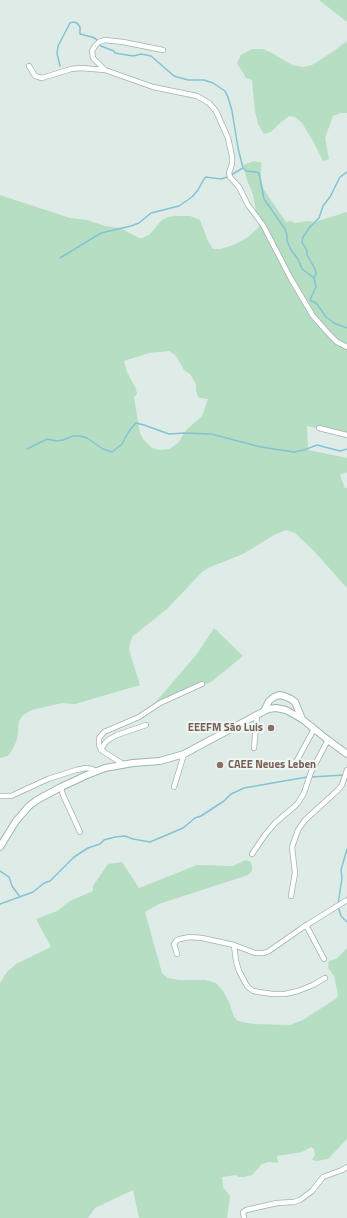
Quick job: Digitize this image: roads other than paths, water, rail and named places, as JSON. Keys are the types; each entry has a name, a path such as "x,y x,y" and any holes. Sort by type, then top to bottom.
{"street":[{"path":"105,70 93,58 92,51 99,42 105,40 122,42 163,50"},
{"path":"29,66 35,76 42,78 71,69 81,68 105,70 152,87 197,96 209,103 216,111 230,144 232,160 229,173 230,177 239,187 248,205 263,225 291,279 313,316 337,342 347,347"},
{"path":"319,428 347,435"},
{"path":"123,764 101,750 98,740 104,732 138,717 160,703 202,684"},
{"path":"280,709 283,696"},
{"path":"254,748 260,714 269,701 274,697 287,696 293,701 302,719"},
{"path":"289,711 293,701"},
{"path":"0,847 22,813 37,800 61,787 96,771 123,764 160,761 184,754 268,709 289,711 302,719 347,754"},
{"path":"101,750 105,743 112,737 146,725"},
{"path":"295,764 314,729"},
{"path":"252,854 275,823 298,802 328,740"},
{"path":"174,787 184,754"},
{"path":"0,796 11,796 76,770 86,768 96,771"},
{"path":"291,896 295,874 292,847 298,830 305,820 338,790 345,778 347,770"},
{"path":"61,787 63,795 80,832"},
{"path":"177,954 174,944 177,940 190,938 202,938 234,945 255,953 264,953 345,901"},
{"path":"306,925 324,959"},
{"path":"234,945 239,972 246,986 253,991 272,994 285,994 298,991 325,978"},
{"path":"244,1218 243,1212 246,1210 277,1203 294,1202 300,1200 312,1191 323,1177 347,1167"}],"waterway":[{"path":"60,66 57,53 58,46 70,23 73,22 77,23 80,27 80,34 96,39 101,46 114,51 115,53 133,56 141,54 151,56 174,76 188,80 204,80 213,83 225,91 232,111 243,168 246,171 259,173 264,199 285,229 287,241 302,269 314,278 316,287 310,300 317,304 326,317 334,323 347,328"},
{"path":"231,175 243,168"},
{"path":"314,278 316,274 315,269 302,242 303,237 319,218 323,206 330,197 340,177 347,172"},
{"path":"60,258 101,233 131,226 139,223 151,213 179,206 192,197 206,177 221,179 227,177"},
{"path":"27,449 47,439 56,441 73,436 80,436 87,438 103,449 112,452 122,444 129,431 136,423 169,434 211,434 261,447 294,452 317,445 340,451 347,449"},
{"path":"311,777 345,775"},
{"path":"0,904 33,892 44,883 50,881 74,857 88,848 100,844 104,840 125,836 150,842 183,828 195,818 201,816 224,801 231,794 244,788 307,777"},
{"path":"338,904 342,878 341,870 347,849"},
{"path":"0,871 9,877 12,886 20,897"},
{"path":"338,907 341,916 347,922"}],"place":[{"name":"EEEFM São Luis","path":"271,728"},
{"name":"CAEE Neues Leben","path":"220,765"}]}
